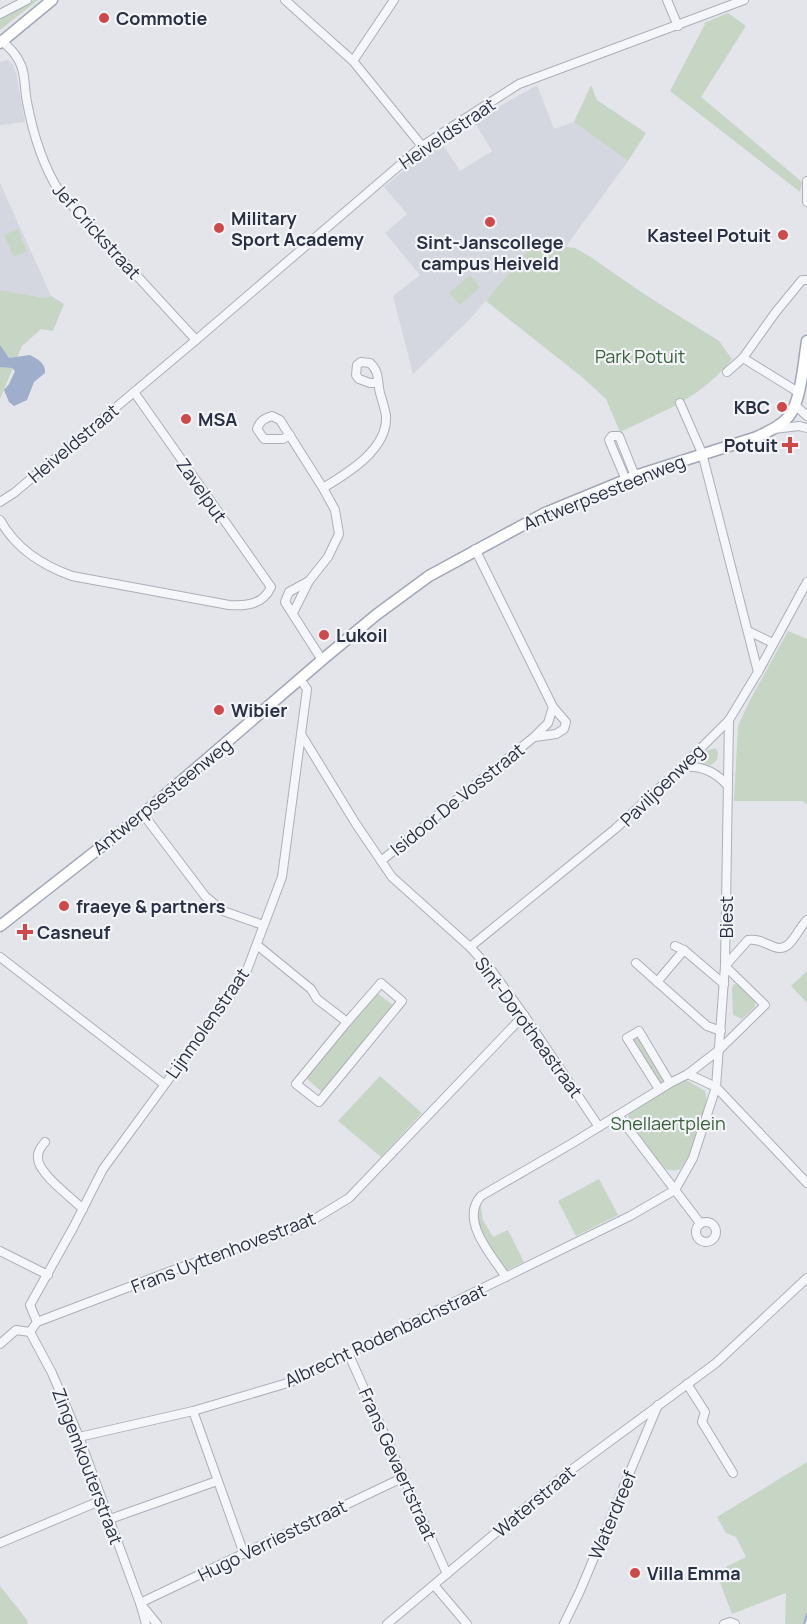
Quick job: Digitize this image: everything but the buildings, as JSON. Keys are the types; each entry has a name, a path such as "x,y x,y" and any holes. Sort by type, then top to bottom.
{"main road":[{"path":"1,41 52,0"},
{"name":"Antwerpsesteenweg","path":"0,926 143,814 376,615 429,576 545,513 630,478 757,437 774,429 790,415 795,405 807,341"}],"street":[{"path":"0,14 27,0"},
{"path":"285,0 353,61 422,146"},
{"path":"353,61 394,0"},
{"path":"667,0 678,26"},
{"name":"Heiveldstraat","path":"0,501 14,493 196,340 422,146 519,84 744,0"},
{"name":"Jef Crickstraat","path":"1,41 21,63 37,143 46,169 59,191 80,217 196,340"},
{"path":"807,181 807,202"},
{"path":"727,372 743,358 802,280 807,280"},
{"path":"743,358 798,392"},
{"path":"323,488 362,461 381,440 386,417 377,382"},
{"name":"Zavelput","path":"0,520 13,539 33,557 48,567 72,576 229,605 255,604 270,591 271,587 134,392"},
{"path":"680,403 702,453 758,672"},
{"path":"795,405 807,416"},
{"path":"774,429 799,426 807,428"},
{"path":"290,435 335,510 339,534 328,557 309,580 293,613"},
{"name":"Isidoor De Vosstraat","path":"476,549 553,707 566,722 564,729 556,734 534,737"},
{"path":"309,580 290,592 285,602 322,660"},
{"name":"Paviljoenweg","path":"470,947 615,829 729,720 807,582"},
{"path":"748,631 773,643"},
{"name":"Lijnmolenstraat","path":"37,1322 30,1305 103,1169 247,970 282,877 307,689 300,679"},
{"name":"Isidoor De Vosstraat","path":"381,861 534,737 548,723 553,707"},
{"name":"Biest","path":"675,1190 693,1158 716,1087 725,966 729,720"},
{"name":"Sint-Dorotheastraat","path":"301,734 356,825 392,877 470,947 492,971 599,1127"},
{"path":"682,767 696,766 718,774 727,785"},
{"path":"143,814 205,896 223,911 263,925"},
{"path":"506,1277 475,1225 473,1212 481,1196 659,1089 688,1074 719,1050 765,1005 725,966 748,940 760,939 774,948 782,948 789,943 807,920"},
{"path":"257,945 311,989 317,999 347,1023"},
{"path":"675,946 684,950 724,984"},
{"path":"657,982 684,950"},
{"path":"0,957 164,1084"},
{"path":"636,963 707,1026 721,1031"},
{"path":"381,983 402,1001 319,1102 296,1084 347,1023 381,983"},
{"name":"Frans Uyttenhovestraat","path":"37,1322 179,1268 303,1226 349,1198 524,1015"},
{"path":"659,1089 627,1038 639,1031 670,1083"},
{"path":"688,1074 716,1087 807,1182"},
{"path":"618,1115 700,1223"},
{"path":"45,1142 39,1149 39,1166 83,1209"},
{"name":"Albrecht Rodenbachstraat","path":"79,1437 193,1411 291,1382 630,1216 675,1190"},
{"path":"0,1251 48,1275"},
{"name":"Waterstraat","path":"387,1624 567,1473 716,1363 807,1278"},
{"path":"0,1344 16,1330 30,1332 37,1322"},
{"name":"Zingemkouterstraat","path":"30,1332 52,1373 79,1437 146,1624"},
{"name":"Frans Gevaertstraat","path":"349,1355 447,1574"},
{"path":"687,1384 705,1412 702,1422 733,1473"},
{"name":"Waterdreef","path":"564,1624 658,1404"},
{"path":"193,1411 244,1554"},
{"name":"Hugo Verrieststraat","path":"140,1603 404,1477"},
{"path":"110,1519 217,1481"},
{"path":"0,1543 102,1500"},
{"path":"434,1585 467,1624"},
{"name":"Zingemkouterstraat","path":"140,1603 157,1624"},
{"path":"724,1624 730,1622 735,1624"}],"shaded area":[{"path":"8,60 16,73 25,122 0,125 0,62"},
{"name":"Sint-Janscollege campus Heiveld","path":"537,85 554,129 574,122 628,161 562,252 492,294 469,320 413,374 393,296 420,275 385,233 407,214 384,187 441,142 460,171 492,151 474,121"},
{"path":"0,183 51,296 46,298 0,290"}],"green space":[{"path":"31,0 38,0 0,30 0,17"},
{"path":"728,13 746,26 701,97 802,182 800,192 670,91 704,23"},
{"path":"591,85 597,100 646,133 628,161 574,122"},
{"path":"18,229 27,251 14,257 4,235"},
{"name":"Park Potuit","path":"537,240 562,252 566,247 575,248 592,258 719,341 732,359 695,394 620,432 606,399 582,377 486,301"},
{"path":"470,275 480,287 460,305 449,293"},
{"path":"0,290 46,298 51,296 64,304 53,331 41,329 22,346 0,399"},
{"path":"788,631 807,639 807,805 803,801 734,801 738,726"},
{"path":"715,748 718,752 717,760 711,765 705,764 703,761 706,751"},
{"path":"807,971 807,1003 791,986"},
{"path":"734,984 738,985 755,1002 755,1007 742,1019 733,1015 732,988"},
{"path":"376,992 394,1006 323,1093 305,1077"},
{"path":"638,1035 665,1080 659,1084 632,1038"},
{"path":"380,1076 422,1113 381,1157 338,1121"},
{"name":"Snellaertplein","path":"686,1080 705,1091 705,1110 700,1132 685,1162 680,1169 669,1170 658,1164 648,1151 632,1128 628,1116 632,1110 679,1081"},
{"path":"599,1179 618,1215 576,1236 558,1201"},
{"path":"480,1202 483,1220 493,1237 508,1230 524,1262 505,1271 480,1229 478,1211"},
{"path":"807,1462 807,1619 805,1624 785,1624 786,1593 732,1614 716,1572 746,1557 736,1537 726,1533 717,1517"},
{"path":"0,1586 27,1620 28,1624 0,1624"}],"water":[{"path":"0,345 9,358 30,355 40,362 45,370 45,373 34,382 27,400 14,406 9,402 4,390 15,371 12,368 0,367"}],"waterway":[{"path":"804,1624 807,1614"}],"place":[{"name":"Commotie","path":"104,18"},
{"name":"Sint-Janscollege campus Heiveld","path":"490,222"},
{"name":"Military Sport Academy","path":"219,228"},
{"name":"Kasteel Potuit","path":"783,235"},
{"name":"KBC","path":"782,407"},
{"name":"MSA","path":"186,419"},
{"name":"Potuit","path":"790,445"},
{"name":"Lukoil","path":"324,635"},
{"name":"Wibier","path":"219,710"},
{"name":"fraeye & partners","path":"64,906"},
{"name":"Casneuf","path":"25,932"},
{"name":"Villa Emma","path":"635,1573"}]}
